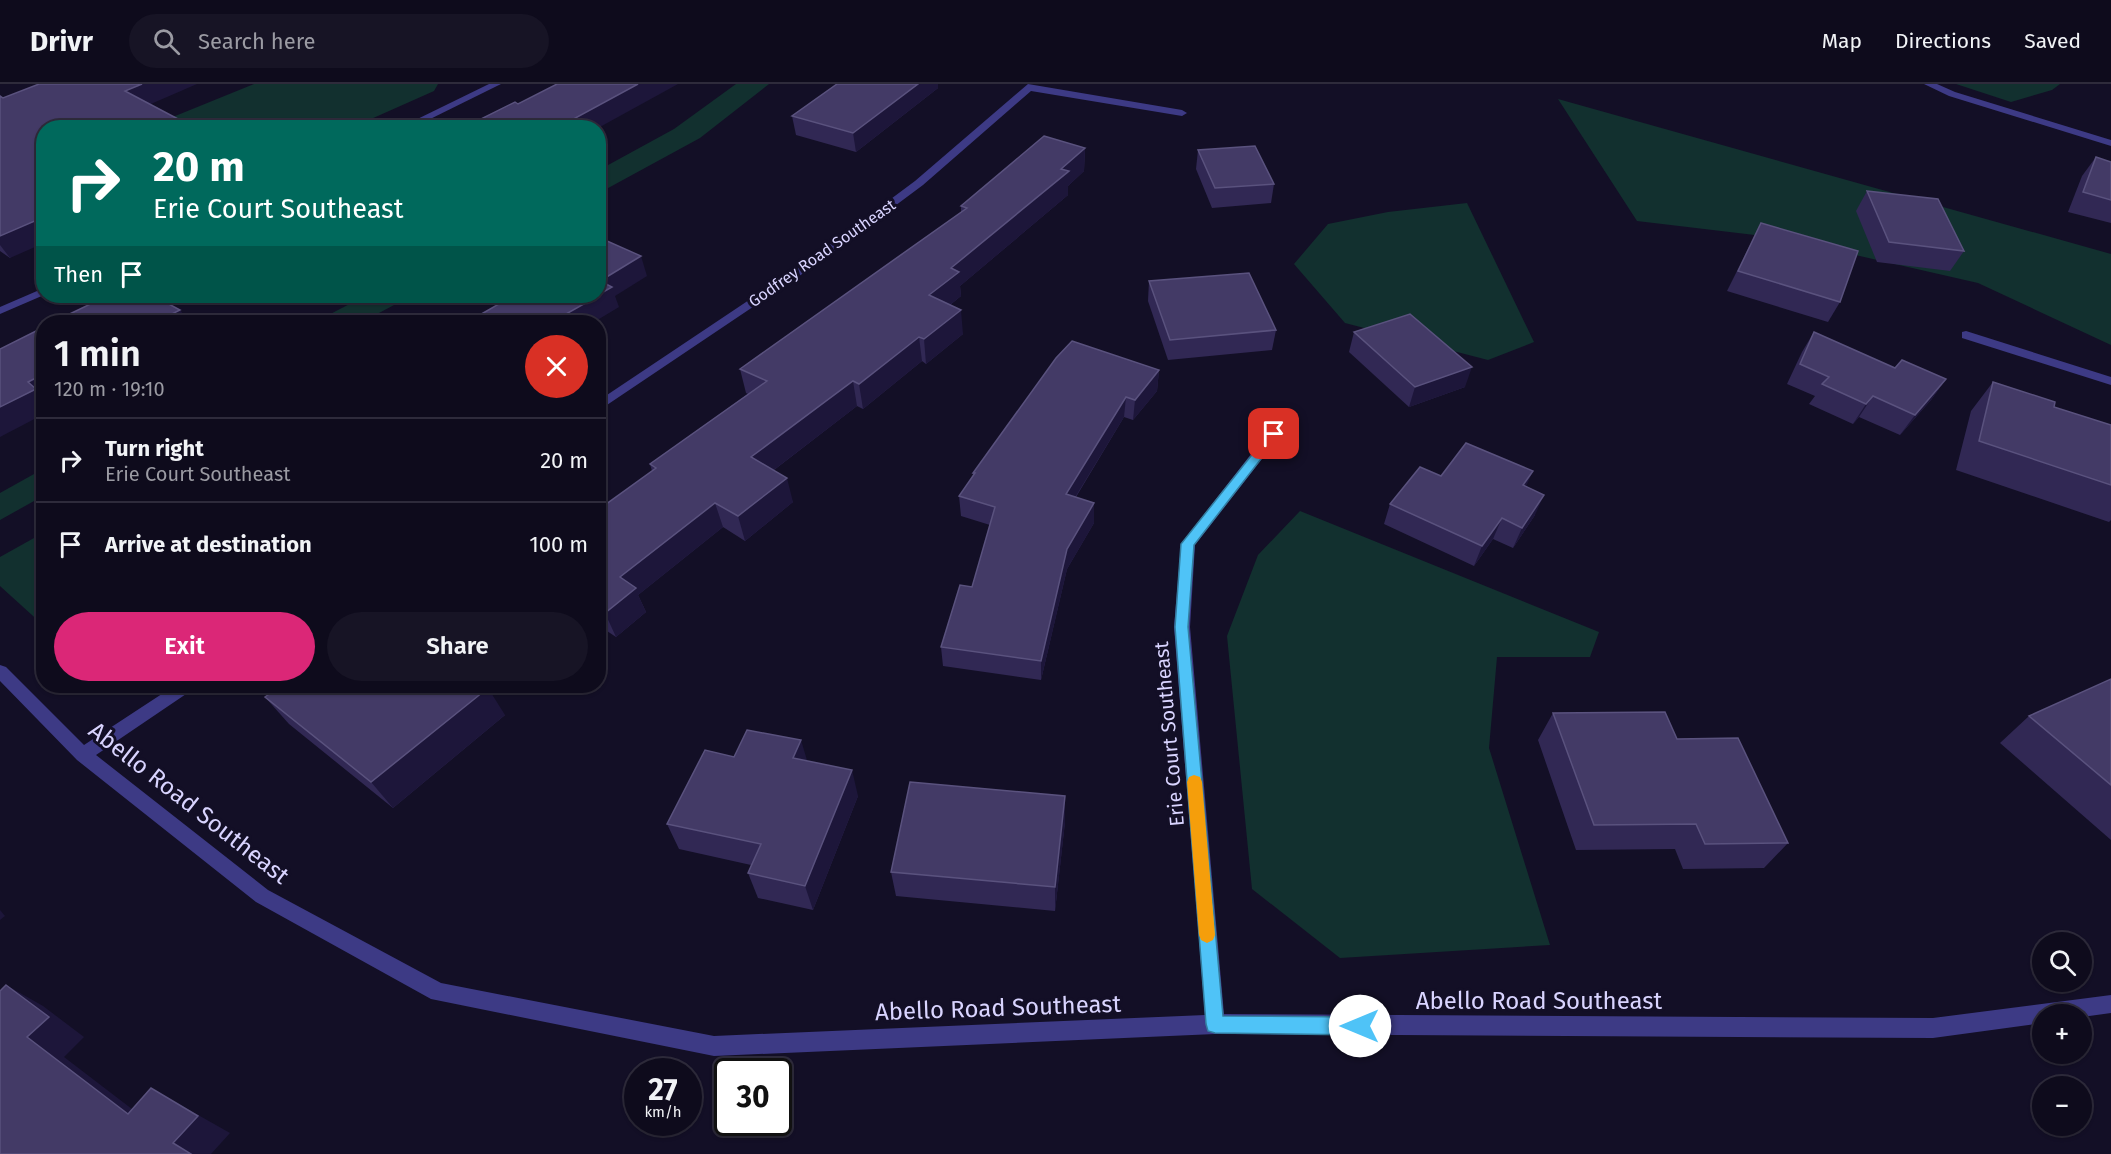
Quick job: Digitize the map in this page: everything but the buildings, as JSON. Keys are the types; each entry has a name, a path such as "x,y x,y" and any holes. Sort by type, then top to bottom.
{"street":[{"path":"420,120 496,84"},
{"path":"1929,84 1952,94 2111,143"},
{"path":"1032,86 1182,113"},
{"name":"Godfrey Road Southeast","path":"606,402 813,262 919,183 1032,86"},
{"path":"0,311 36,295"},
{"path":"1966,336 2111,381"},
{"name":"Erie Court Southeast","path":"1215,1024 1182,627 1188,544 1274,434"},
{"name":"Abello Road Southeast","path":"0,671 83,755 262,896 438,992 714,1046 1215,1024 1932,1028 2111,1004"},
{"path":"83,755 176,693"}],"green space":[{"path":"254,84 438,84 434,91 369,120 165,120"},
{"path":"736,84 769,84 700,138 606,189 606,166 674,129"},
{"path":"1956,84 2060,84 2052,90 2011,102"},
{"path":"1558,99 2111,254 2111,345 1978,283 1781,238 1637,221"},
{"path":"1467,203 1534,342 1488,360 1345,323 1294,264 1328,224 1388,212"},
{"path":"352,303 398,303 375,315 328,315"},
{"path":"36,473 36,500 0,520 0,493"},
{"path":"1300,511 1599,632 1590,657 1497,657 1489,748 1550,945 1340,958 1252,889 1227,636 1258,555"},
{"path":"36,537 36,619 0,586 0,557"}],"slow traffic":[{"path":"1194,782 1207,935"}],"route":[{"path":"1274,434 1188,544 1182,627 1215,1024 1360,1026"}]}
